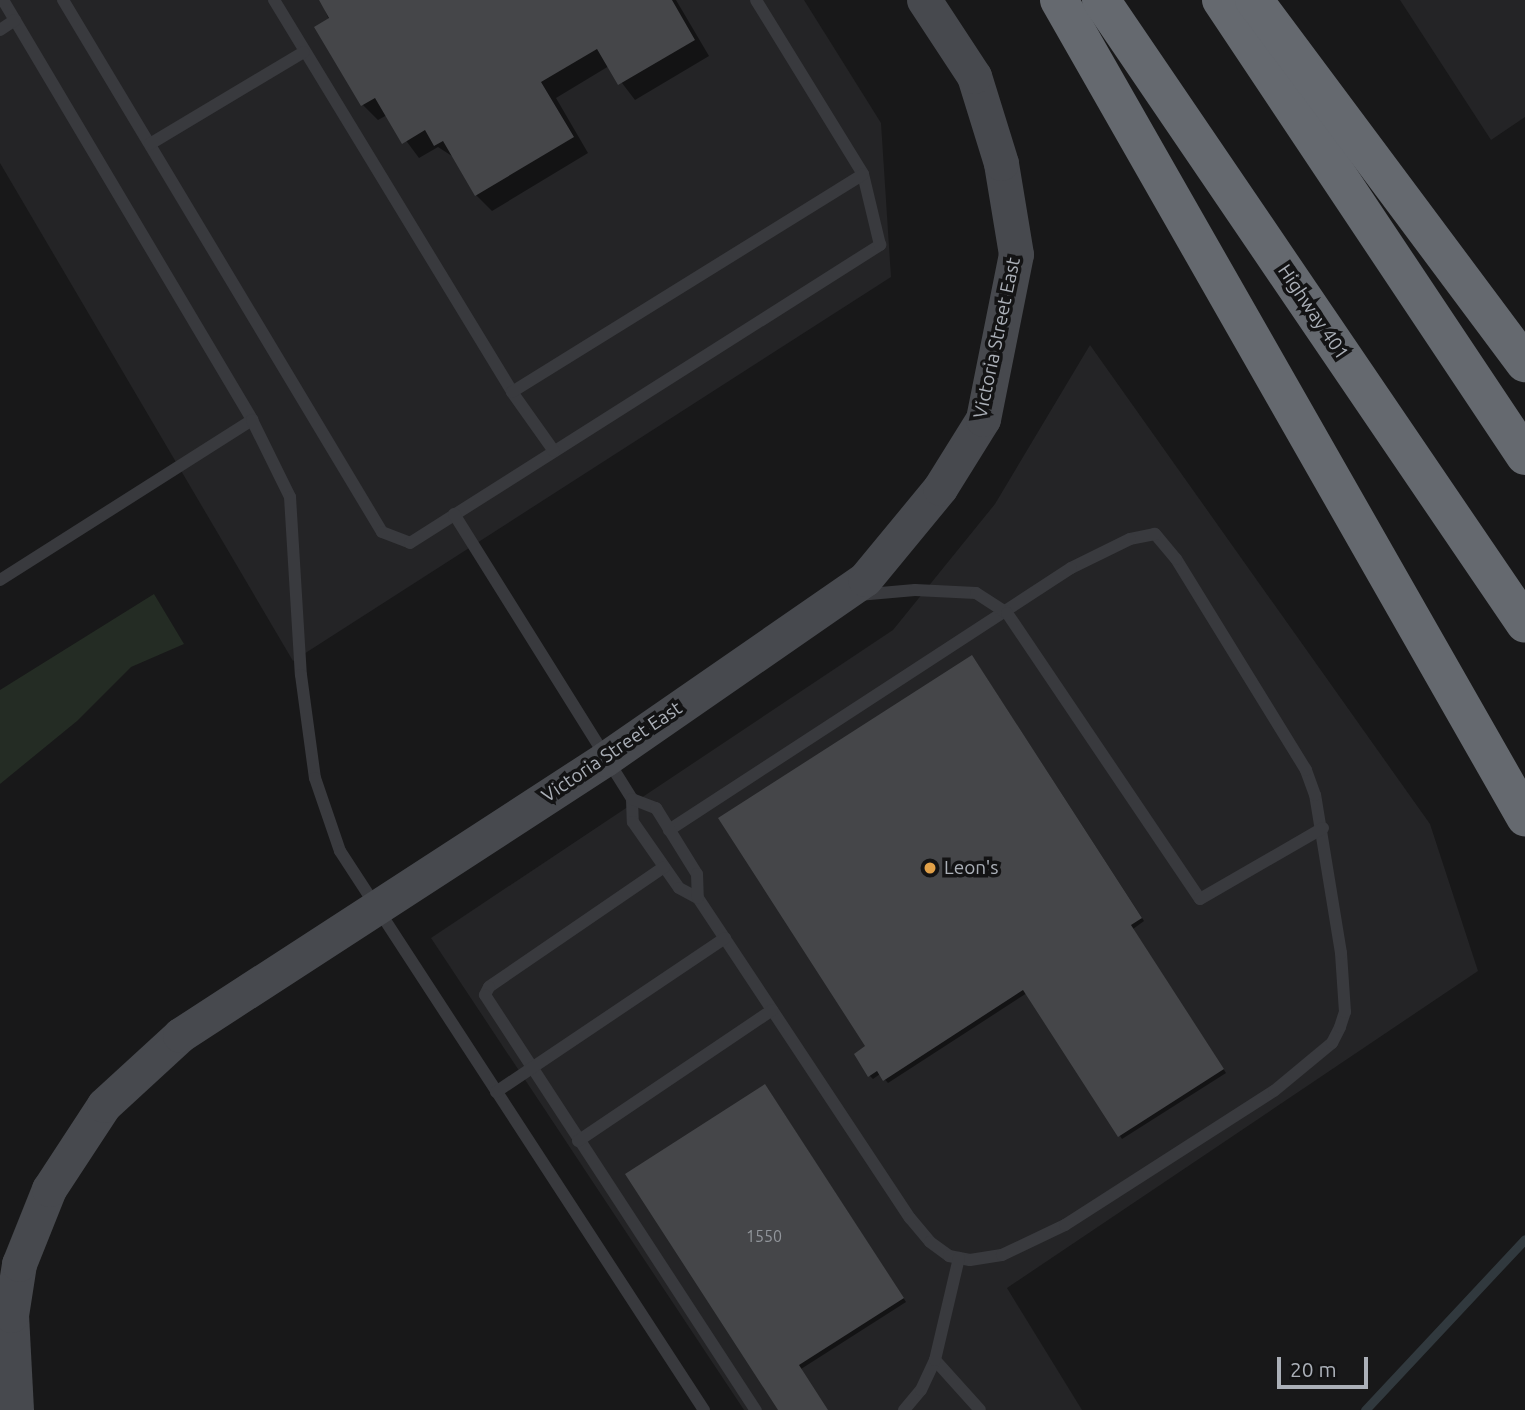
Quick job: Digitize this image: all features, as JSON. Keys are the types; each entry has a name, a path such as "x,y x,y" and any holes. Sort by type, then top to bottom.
{"highway":[{"path":"1059,0 1525,817"},
{"name":"Highway 401","path":"1101,0 1525,624"},
{"path":"1221,0 1525,456"},
{"path":"1254,0 1525,363"}],"main road":[{"name":"Victoria Street East","path":"16,1410 11,1315 15,1262 48,1189 104,1105 180,1035 605,759 865,579 940,488 983,419 1016,254 1001,163 974,76 924,0"}],"lane":[{"path":"3,0 252,420 290,497 301,675 315,778 340,851 374,908 704,1410"},
{"path":"63,0 382,532 410,543 880,245 863,174 756,0"},
{"path":"274,0 512,393 554,451"},
{"path":"0,30 15,20"},
{"path":"150,144 304,52"},
{"path":"512,393 863,174"},
{"path":"0,580 252,420"},
{"path":"454,514 632,799 633,822 679,888 698,898 910,1218 930,1242 959,1258 1002,1255 1065,1225 1274,1091 1332,1043 1345,1012 1323,828 1306,770 1163,539 1147,534 1105,551 669,830"},
{"path":"839,597 915,590 976,593 1007,613 1200,900 1323,828"},
{"path":"632,799 656,808 698,874 698,898"},
{"path":"664,867 489,987 487,1001 756,1410"},
{"path":"496,1092 725,938"},
{"path":"578,1141 772,1010"},
{"path":"904,1410 921,1390 935,1360 959,1258"},
{"path":"935,1360 980,1410"}],"shaded area":[{"path":"0,0 804,0 881,123 891,277 293,661 0,163"},
{"path":"1400,0 1525,0 1525,117 1491,140"},
{"path":"1090,345 1430,824 1478,971 1007,1288 1082,1410 744,1410 431,938 893,630 995,504"},
{"path":"154,594 184,644 131,667 77,721 0,784 0,690"}],"building":[{"path":"319,0 672,0 695,40 618,85 597,49 541,82 574,137 475,196 443,141 434,146 425,130 402,144 375,98 361,106 314,27 329,18"},
{"name":"Leon's","path":"972,655 1142,918 1131,925 1224,1069 1118,1137 1023,990 883,1081 877,1071 868,1077 854,1054 865,1046 718,818"},
{"path":"765,1084 904,1298 799,1365 828,1410 778,1410 625,1174"}],"waterway":[{"path":"1365,1410 1525,1239"}],"place":[{"name":"Leon's","path":"930,868"}]}
